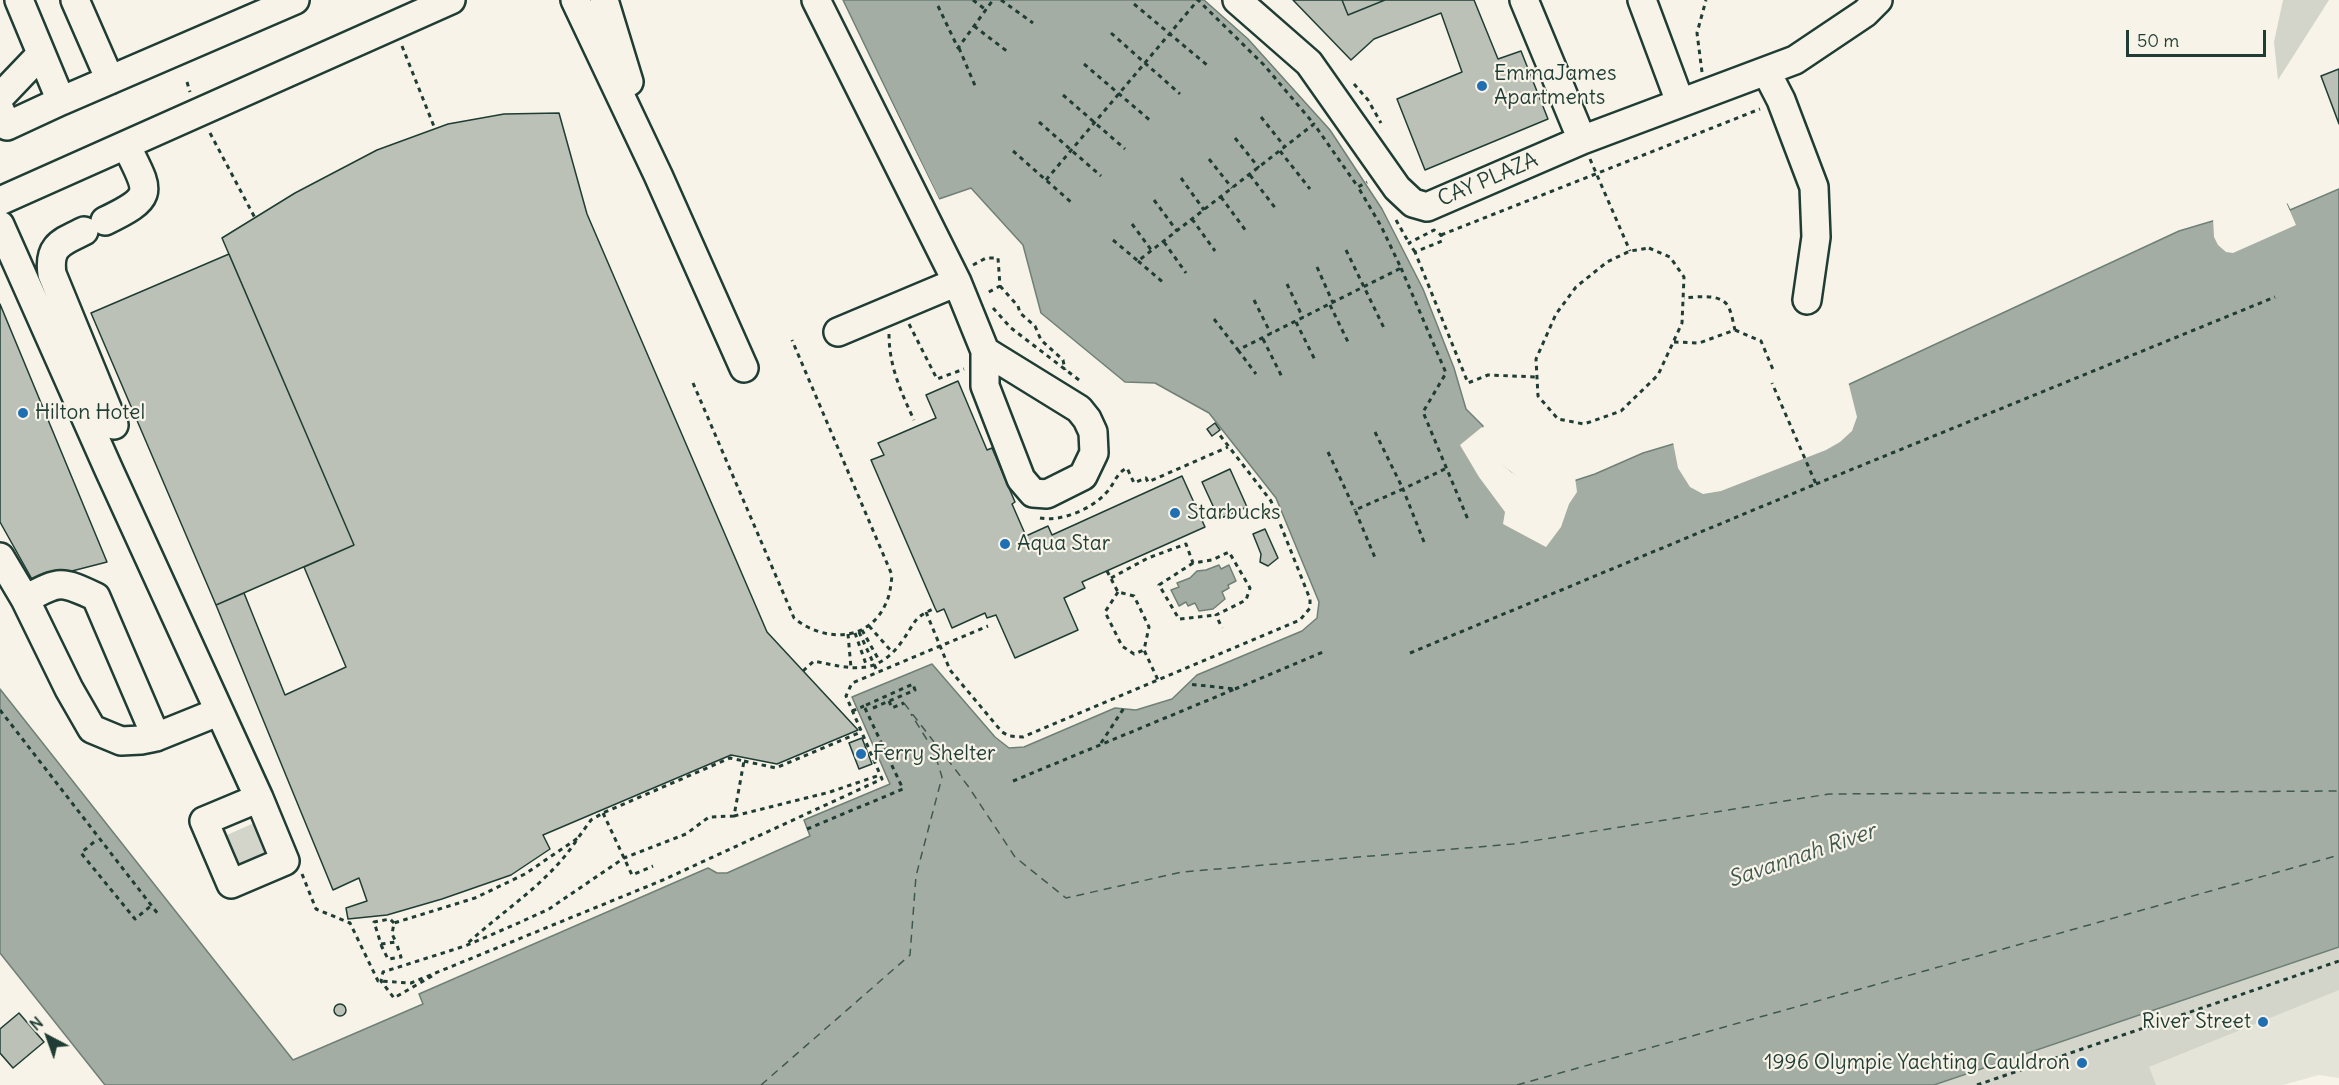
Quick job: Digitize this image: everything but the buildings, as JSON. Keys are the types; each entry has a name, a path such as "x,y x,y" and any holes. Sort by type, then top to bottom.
{"street":[{"path":"0,14 19,0 61,101"},
{"path":"75,0 110,80"},
{"path":"0,110 7,126 295,0"},
{"path":"0,201 451,0"},
{"path":"575,0 658,175 744,368"},
{"path":"604,0 658,175"},
{"path":"816,0 926,220 963,275 985,351 985,386 1021,479 1033,493 1047,494 1083,476 1094,453 1093,432 1087,419 1079,409 985,351"},
{"name":"CAY PLAZA","path":"1237,0 1309,63 1396,188 1413,204 1427,207 1582,140 1676,93 1766,71 1796,60 1865,13 1878,0"},
{"path":"1524,0 1582,140"},
{"path":"1642,0 1676,93"},
{"path":"0,97 41,54"},
{"path":"1766,71 1781,100 1814,187 1816,237 1807,300"},
{"path":"114,425 52,274 50,261 54,250 62,242 140,202 145,191 143,180 126,145"},
{"path":"0,225 218,712 259,798 285,861 231,884 204,821 259,798"},
{"path":"838,332 963,275"},
{"path":"0,556 25,599 69,689 92,729 121,741 141,740 156,737 218,712"},
{"path":"25,599 49,587 68,584 96,597 156,737"}],"path":[{"path":"973,0 986,10"},
{"path":"958,47 993,0"},
{"path":"1001,0 1033,23"},
{"path":"1046,180 1197,0 1264,65 1314,124 1358,187 1381,226 1446,373 1423,412 1470,522"},
{"path":"1676,93 1702,71 1697,33 1706,0"},
{"path":"1134,4 1207,65"},
{"path":"938,6 976,87"},
{"path":"974,26 1008,52"},
{"path":"1111,33 1180,94"},
{"path":"401,44 435,129"},
{"path":"1084,64 1152,122"},
{"path":"187,82 199,112 255,218"},
{"path":"1063,95 1125,149"},
{"path":"1441,235 1781,100"},
{"path":"1261,117 1285,147"},
{"path":"1039,122 1101,176"},
{"path":"1138,261 1314,124"},
{"path":"1235,138 1259,168"},
{"path":"1582,140 1630,251"},
{"path":"1013,151 1072,203"},
{"path":"1280,151 1310,189"},
{"path":"1209,159 1232,189"},
{"path":"1250,175 1276,209"},
{"path":"1181,178 1204,210"},
{"path":"1358,187 1366,183"},
{"path":"1221,197 1246,231"},
{"path":"1154,200 1177,231"},
{"path":"1192,219 1215,251"},
{"path":"1132,224 1152,250"},
{"path":"1415,252 1442,241 1441,235 1434,230 1409,243 1415,252 1468,383 1488,375 1537,377"},
{"path":"1113,240 1165,284"},
{"path":"1164,242 1186,273"},
{"path":"1649,248 1670,257 1684,277 1682,323 1674,342 1658,375 1621,411 1584,424 1558,419 1538,396 1536,359 1556,314 1576,287 1607,262 1630,251 1649,248"},
{"path":"1346,250 1385,330"},
{"path":"963,275 986,258 998,258 1000,286 1018,306 1020,313 1035,326 1041,340 1063,360 1065,370"},
{"path":"1317,267 1349,344"},
{"path":"1238,350 1401,268"},
{"path":"1287,284 1303,318"},
{"path":"982,295 1000,286"},
{"path":"1683,298 1706,296 1719,299 1728,305 1735,330"},
{"path":"1410,653 1816,484 2276,297"},
{"path":"1254,300 1271,334"},
{"path":"990,304 1011,328 1083,383"},
{"path":"1214,318 1256,375"},
{"path":"1296,322 1315,360"},
{"path":"1674,342 1699,343 1735,330 1761,341 1774,372"},
{"path":"1263,338 1282,377"},
{"path":"693,383 794,618 813,631 828,634 848,634 859,631 869,626 880,614 887,602 892,575 792,340"},
{"path":"1772,383 1816,484"},
{"path":"1375,432 1403,489 1424,542"},
{"path":"926,612 950,670 1002,732 1017,737 1023,737 1300,620 1310,608 1310,599 1271,501 1219,434"},
{"path":"1328,452 1376,560"},
{"path":"1355,510 1447,468"},
{"path":"1110,578 1148,558 1186,544 1194,562"},
{"path":"1229,552 1250,588 1246,600 1216,615 1179,619 1159,585 1194,562 1212,560 1229,552"},
{"path":"1107,571 1118,592 1134,596 1149,627 1144,650 1158,680"},
{"path":"1118,592 1106,612 1122,646 1134,654 1144,650"},
{"path":"803,671 814,661 851,669 874,665 892,652 916,617 935,608"},
{"path":"1216,615 1222,628"},
{"path":"869,626 892,652"},
{"path":"381,981 411,983 441,971 663,880 882,779 846,696 852,683 988,626"},
{"path":"859,631 880,662"},
{"path":"859,631 878,673"},
{"path":"859,631 867,667"},
{"path":"848,634 851,669"},
{"path":"1013,781 1323,652"},
{"path":"852,711 913,684 915,690 873,708"},
{"path":"1188,684 1235,689"},
{"path":"889,701 892,708 904,704"},
{"path":"807,828 903,789 864,706"},
{"path":"1100,745 1124,708"},
{"path":"0,710 158,914"},
{"path":"465,946 564,860 591,820 603,813 730,758 776,768 861,732"},
{"path":"734,816 744,761"},
{"path":"381,981 383,972 465,946 549,909 624,858 686,834 709,817 734,816 830,792 880,775"},
{"path":"603,813 632,874 653,866"},
{"path":"394,923 476,898 525,874 578,838"},
{"path":"94,842 81,853 135,919 152,905"},
{"path":"285,861 300,871 316,909 350,923 378,981 381,981 394,998 441,971"},
{"path":"390,919 394,923 392,934 401,957 388,959 374,922 390,919"},
{"path":"381,944 396,942"},
{"path":"1977,1085 2339,962"}],"shaded area":[{"path":"2283,0 2329,0 2278,80 2274,42"},
{"path":"263,819 276,854 242,869 227,835"},
{"path":"2339,947 2339,990 2149,1067 2156,1085 1934,1085"},
{"name":"River Street","path":"2339,968 2339,1078 2319,1075 2283,1085 2006,1085"}],"water":[{"name":"Savannah River","path":"843,0 1204,0 1248,39 1330,130 1382,209 1423,289 1454,368 1466,409 1483,426 1477,446 1537,493 1595,474 1643,453 1757,419 1824,396 2179,231 2253,209 2287,204 2290,210 2339,189 2339,947 1934,1085 105,1085 0,953 0,689 293,1060 423,1004 419,994 708,868 717,873 727,873 810,836 804,820 890,784 852,697 932,664 995,737 1009,748 1024,747 1115,708 1136,710 1172,699 1197,675 1302,631 1317,618 1319,602 1276,498 1209,413 1155,383 1125,382 1041,313 1023,245 971,188 939,199"},
{"path":"1219,565 1221,569 1229,565 1236,581 1222,592 1225,599 1213,609 1199,611 1195,603 1188,606 1186,602 1179,606 1171,590 1179,587 1177,583 1190,578 1197,571"}],"pier":[{"path":"841,0 940,201 936,200"},
{"path":"2286,202 2296,225 2233,253 2226,252 2218,245 2214,237 2213,218 2252,206"},
{"path":"1848,381 1857,417 1852,431 1840,442 1826,450 1721,491 1703,494 1690,487 1678,468 1673,442 1823,393"},
{"path":"1482,427 1485,428 1480,445 1511,472 1538,489 1575,477 1577,492 1569,504 1561,527 1546,547 1503,524 1505,512 1479,477 1460,445"}],"ferry route":[{"path":"904,703 968,786 1015,857 1066,898 1182,872 1513,844 1829,794 2339,791"},
{"path":"761,1085 910,955 916,876 942,777 934,751 911,714"},
{"path":"1517,1085 2339,855"}],"place":[{"name":"EmmaJames Apartments","path":"1482,86"},
{"name":"Hilton Hotel","path":"23,413"},
{"name":"Starbucks","path":"1175,513"},
{"name":"Aqua Star","path":"1005,544"},
{"name":"Ferry Shelter","path":"861,754"},
{"name":"River Street","path":"2263,1022"},
{"name":"1996 Olympic Yachting Cauldron","path":"2082,1063"}]}
